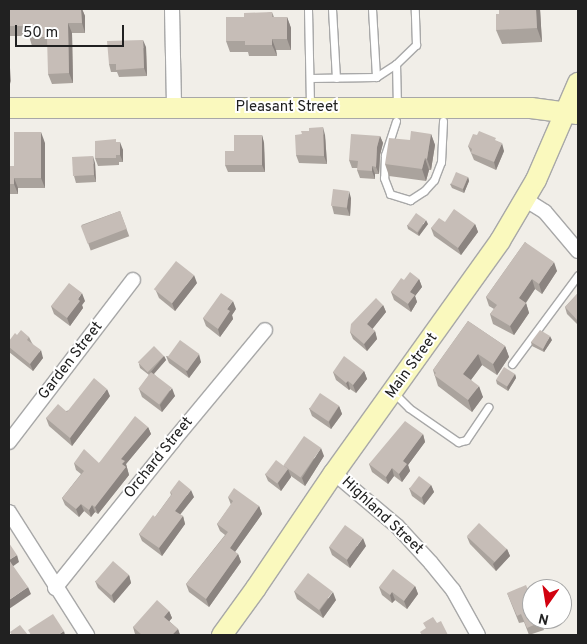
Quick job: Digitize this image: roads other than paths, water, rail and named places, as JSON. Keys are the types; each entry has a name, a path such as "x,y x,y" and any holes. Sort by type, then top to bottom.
{"main road":[{"name":"Main Street","path":"222,635 334,473 500,241 526,200 572,113 578,83"},
{"name":"Pleasant Street","path":"9,108 310,107 396,114 531,108 572,113"}],"street":[{"path":"172,9 174,108"},
{"path":"526,200 545,212 578,251"},
{"name":"Garden Street","path":"9,442 133,280"},
{"name":"Orchard Street","path":"55,588 173,440 265,330"},
{"name":"Highland Street","path":"334,473 397,526 431,563 453,590 478,635"},
{"path":"9,512 55,588 87,635"}],"lane":[{"path":"308,9 310,107"},
{"path":"332,9 336,78"},
{"path":"372,9 376,77"},
{"path":"310,78 376,77 396,64 416,44 415,9"},
{"path":"396,64 396,114 386,155 384,178 390,194 410,200 424,191 434,180 441,162 443,121"},
{"path":"512,364 578,274"},
{"path":"393,392 409,408 458,442 466,440 488,407"}]}
